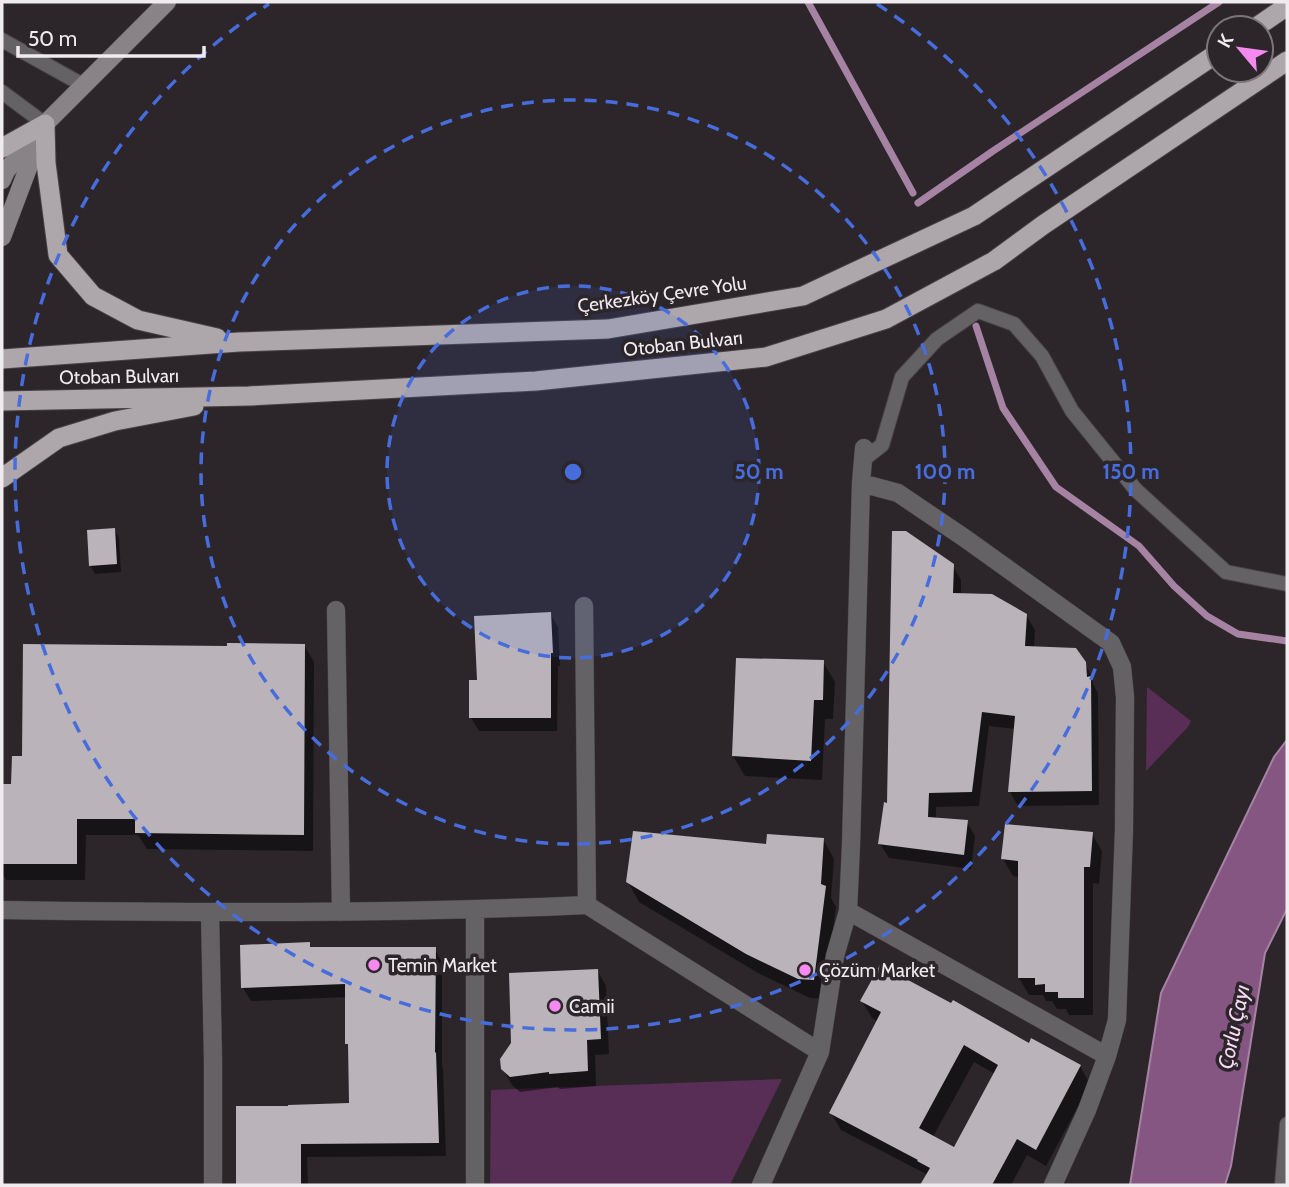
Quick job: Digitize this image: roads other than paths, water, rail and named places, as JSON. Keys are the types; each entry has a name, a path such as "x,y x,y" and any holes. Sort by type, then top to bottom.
{"highway":[{"name":"Çerkezköy Çevre Yolu","path":"2,359 239,342 608,329 803,296 974,216 1205,61"},
{"name":"Otoban Bulvarı","path":"2,401 250,396 536,381 766,357 886,319 994,261 1043,225 1287,61"},
{"path":"2,148 45,124 46,163 58,256 93,296 138,320 239,342"},
{"path":"2,478 59,438 115,421 250,396"}],"main road":[{"path":"2,180 6,171 45,124 167,2"},
{"path":"2,237 45,124"}],"street":[{"path":"761,1185 820,1052 835,956 848,911 864,454"},
{"path":"861,483 898,493 966,539 1111,643 1122,667 1125,697 1124,829 1117,1020 1087,1110 1054,1185"},
{"path":"584,606 587,905"},
{"path":"336,610 341,912"},
{"path":"2,910 341,912 587,905 820,1052"},
{"path":"475,910 475,1185"},
{"path":"848,911 1107,1056"},
{"path":"210,913 213,1185"}],"lane":[{"path":"2,40 83,85"},
{"path":"2,92 45,124"},
{"path":"864,454 882,445 902,377 937,339 978,311 1014,324 1042,356 1072,411 1136,490 1226,572 1287,584"},
{"path":"1282,1185 1287,1124"}],"water":[{"name":"Çorlu Çayı","path":"1287,740 1287,909 1265,953 1231,1166 1225,1185 1130,1185 1161,993 1274,757"}],"waterway":[{"path":"808,2 913,193"},
{"path":"918,203 1219,2"},
{"path":"976,326 1003,408 1056,487 1139,546 1174,586 1207,616 1238,634 1287,641"}],"place":[{"name":"Temin Market","path":"374,965"},
{"name":"Çözüm Market","path":"805,970"},
{"name":"Camii","path":"555,1006"}]}
